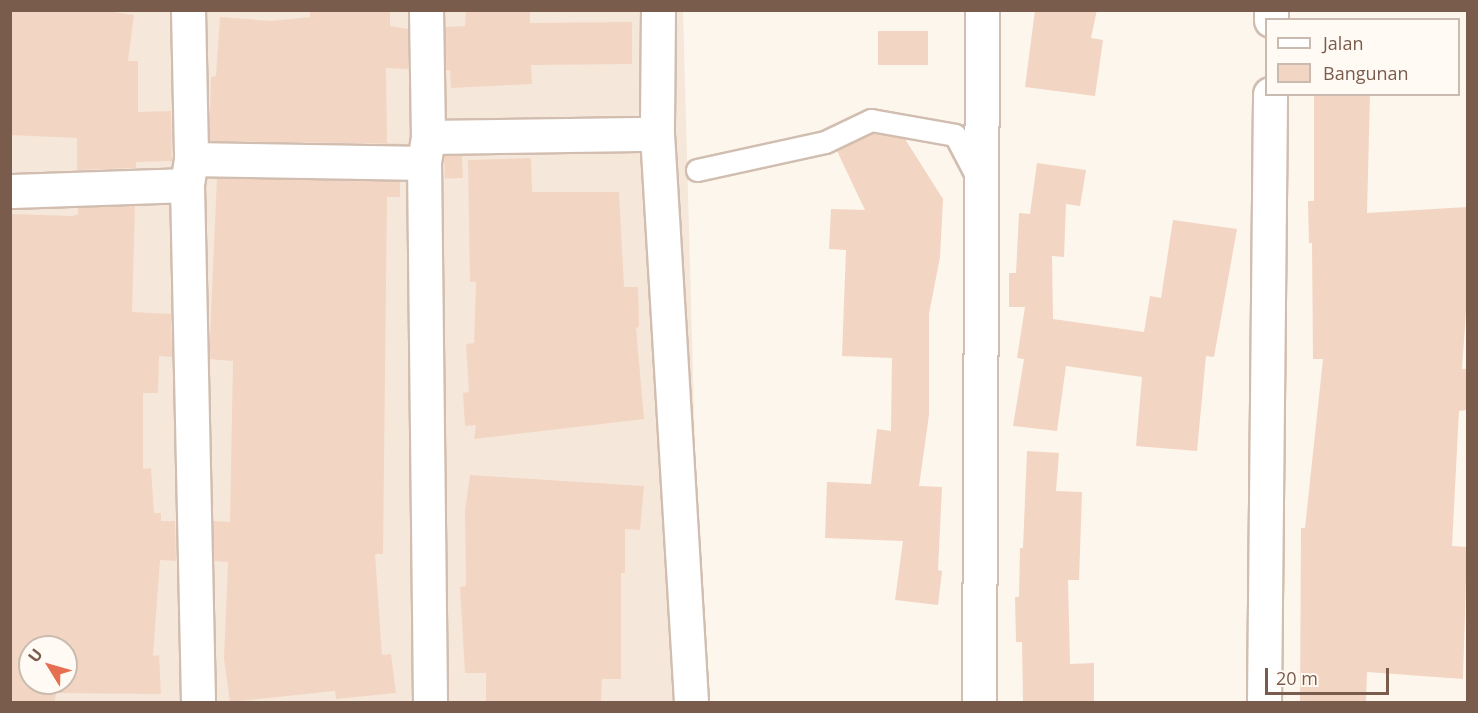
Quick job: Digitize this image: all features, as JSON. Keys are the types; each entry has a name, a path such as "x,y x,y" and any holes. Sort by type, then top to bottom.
{"street":[{"path":"188,10 198,702"},
{"path":"426,10 430,702"},
{"path":"658,10 657,134 691,702"},
{"path":"979,702 982,10"},
{"path":"1264,702 1270,96"},
{"path":"10,191 426,150 657,134"}],"lane":[{"path":"697,170 825,142 871,120 955,135 981,184"}],"shaded area":[{"path":"10,11 683,11 702,702 11,702"}],"building":[{"path":"10,10 100,10 134,15 128,61 138,61 138,112 171,111 172,161 136,162 136,168 77,170 77,138 10,135"},
{"path":"310,10 390,10 390,26 408,29 408,69 386,68 387,143 408,144 209,141 211,77 216,76 220,17 271,21 310,17"},
{"path":"466,10 530,10 530,23 632,22 632,64 531,65 532,84 451,88 450,70 446,70 445,27 465,26"},
{"path":"1035,10 1097,10 1091,38 1103,40 1095,96 1025,87"},
{"path":"878,31 928,31 928,65 878,65"},
{"path":"1314,96 1370,96 1367,213 1467,207 1467,297 1462,369 1466,369 1467,410 1459,411 1452,546 1467,547 1463,679 1367,672 1366,702 1300,702 1301,528 1305,528 1323,359 1313,359 1312,243 1309,243 1308,201 1314,201"},
{"path":"873,133 905,139 943,199 940,257 929,314 929,415 919,486 942,487 938,570 942,571 938,605 895,600 903,541 825,538 827,482 871,484 877,429 891,431 892,358 842,356 846,250 829,249 831,209 865,210 837,151"},
{"path":"462,155 463,178 445,179 444,156"},
{"path":"531,158 532,192 619,192 624,287 638,287 639,327 636,328 644,419 474,439 476,425 465,426 463,393 469,392 466,344 474,343 476,282 470,282 468,160"},
{"path":"1037,163 1086,170 1080,206 1066,204 1064,257 1052,256 1053,319 1144,332 1150,296 1161,298 1173,220 1237,229 1214,357 1206,356 1197,451 1136,446 1142,377 1066,366 1057,431 1013,426 1024,359 1017,358 1025,307 1009,307 1009,273 1016,273 1019,213 1030,214"},
{"path":"217,178 400,181 400,197 387,197 383,554 375,554 382,655 391,654 396,693 336,699 335,691 230,702 224,659 228,562 214,561 213,521 230,522 233,361 209,359"},
{"path":"135,206 132,312 171,314 172,357 159,356 158,393 143,393 143,469 151,468 154,513 161,513 161,521 175,521 176,561 160,560 153,656 159,655 161,694 78,693 78,635 18,635 18,695 56,695 55,702 10,702 10,214 73,216 78,214 78,207"},
{"path":"1027,451 1059,453 1056,491 1082,492 1079,580 1068,580 1070,664 1094,663 1094,702 1023,702 1022,642 1016,642 1015,597 1019,597"},
{"path":"470,475 644,486 640,530 625,529 625,573 621,573 621,679 602,679 601,702 486,702 486,673 465,673 460,587 466,586 465,511"}]}
